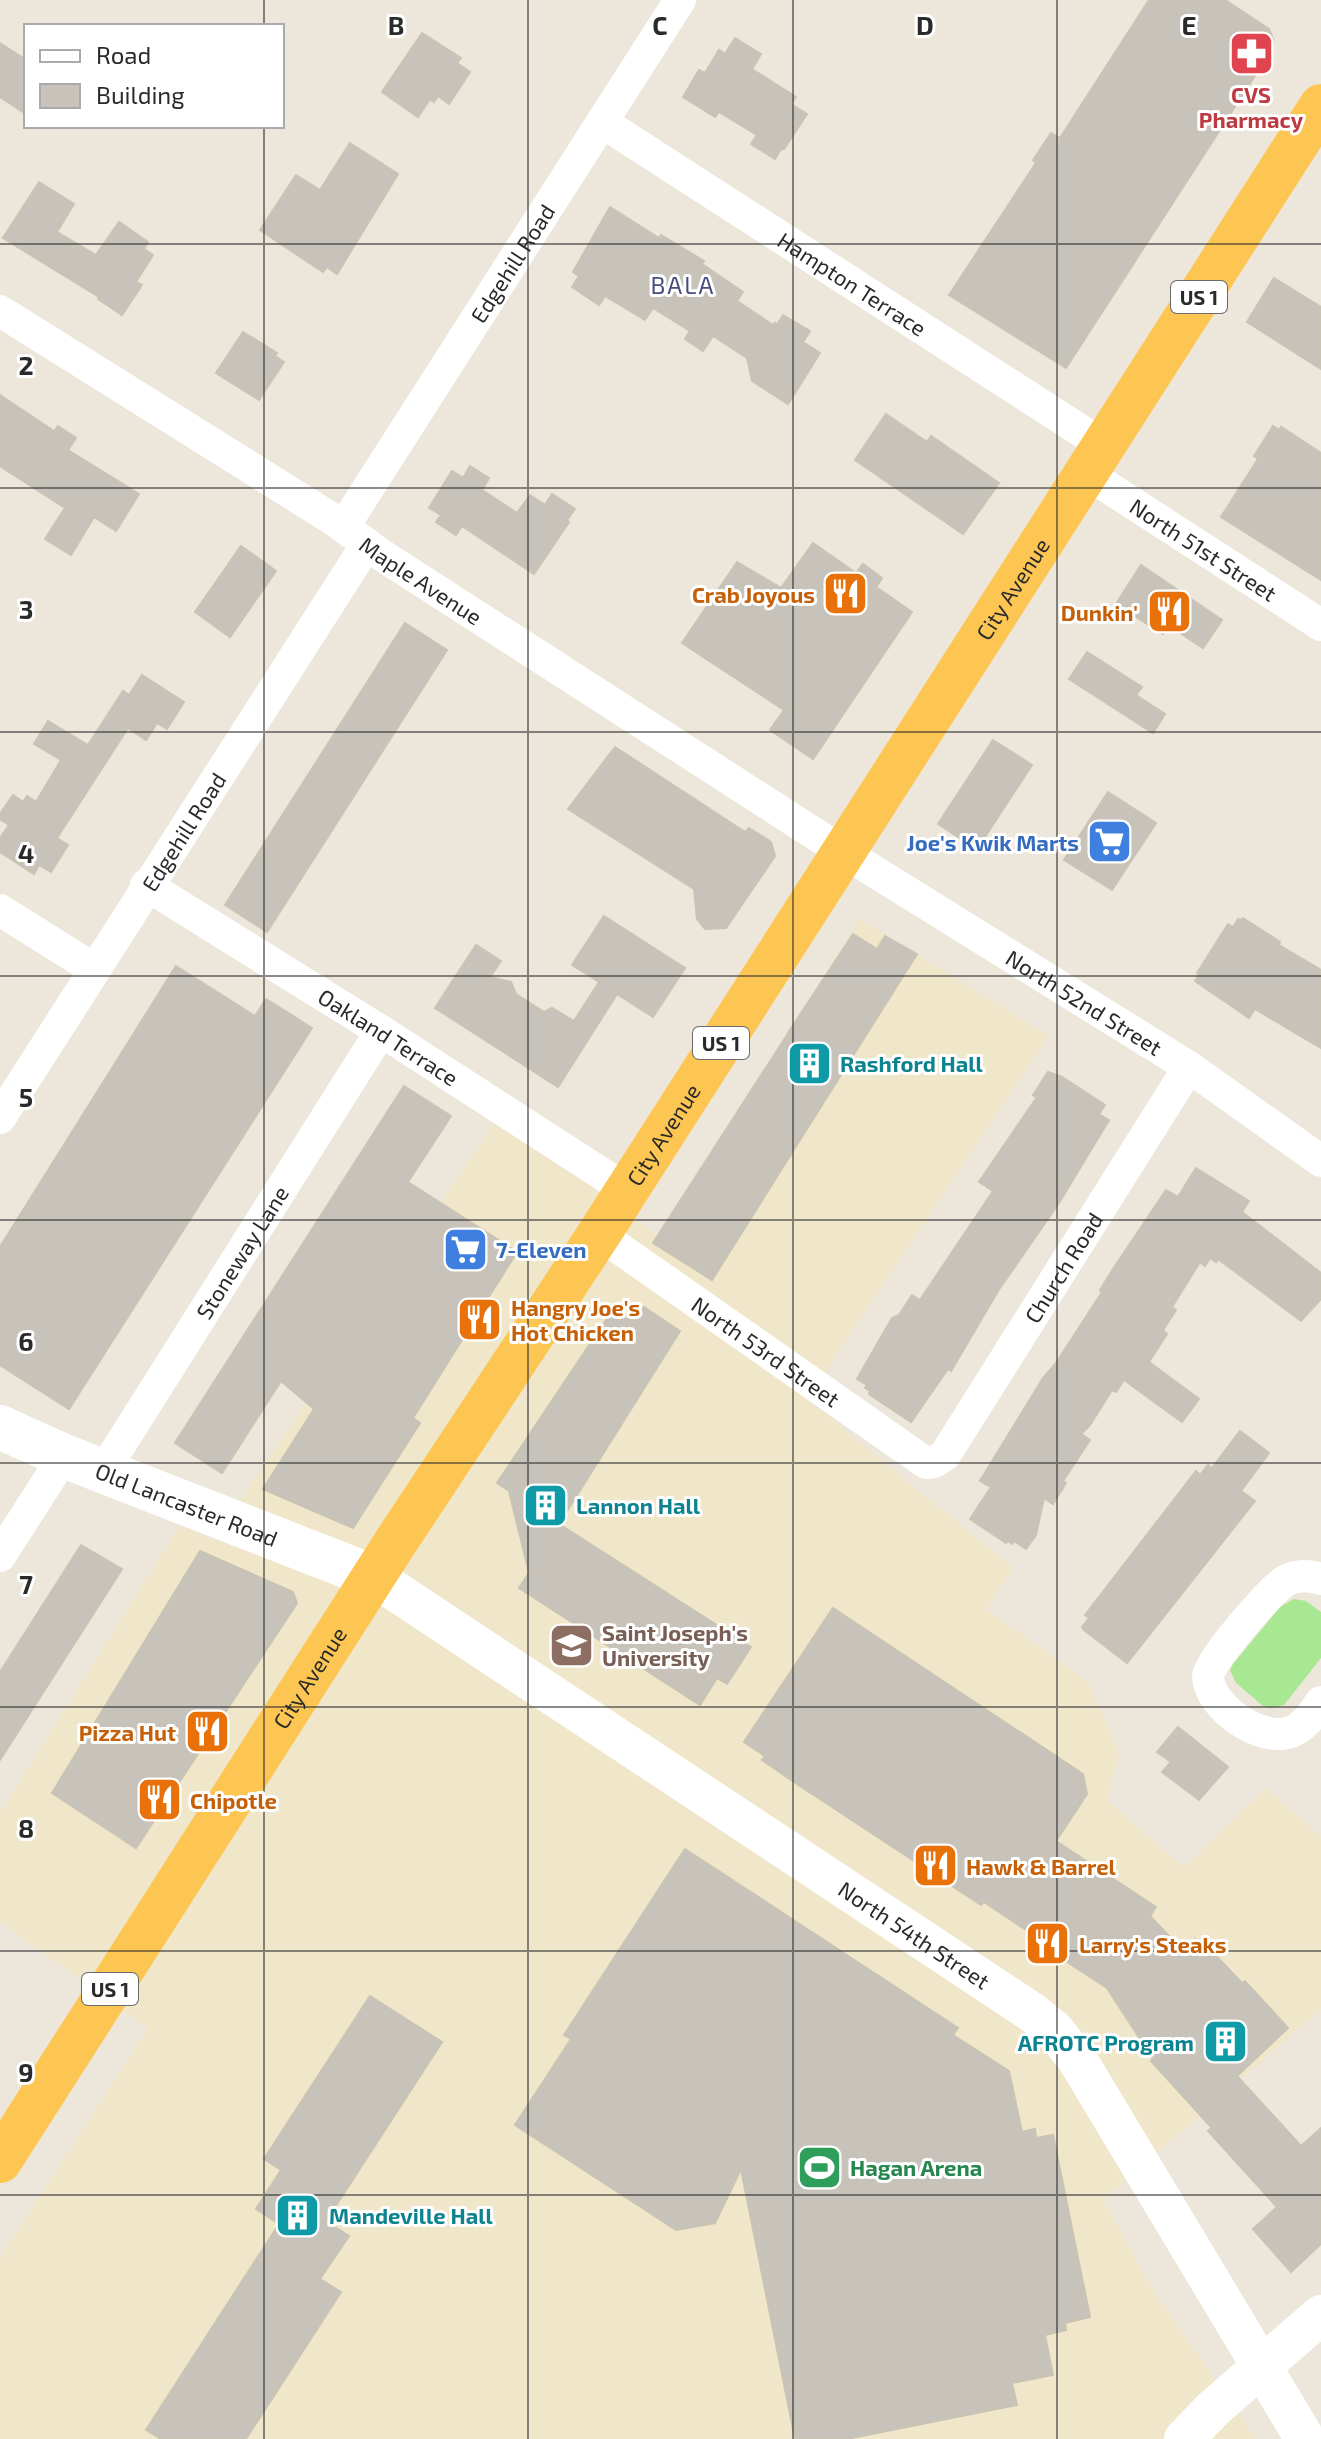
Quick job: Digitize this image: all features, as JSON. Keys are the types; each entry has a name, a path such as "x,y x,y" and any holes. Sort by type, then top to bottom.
{"highway":[{"name":"City Avenue","path":"0,2161 374,1577 599,1234 1321,106"}],"main road":[{"name":"Old Lancaster Road","path":"0,1427 83,1464 374,1577"}],"street":[{"name":"Edgehill Road","path":"0,1118 146,885 602,122 680,0"},
{"name":"Hampton Terrace","path":"602,122 1094,459"},
{"name":"Maple Avenue","path":"0,311 355,535 843,852"},
{"name":"North 51st Street","path":"1094,459 1321,625"},
{"name":"North 52nd Street","path":"843,852 1189,1067 1321,1161"},
{"name":"Oakland Terrace","path":"146,885 381,1031 627,1190"},
{"path":"0,910 94,969"},
{"name":"Stoneway Lane","path":"0,1556 83,1464 381,1031"},
{"name":"Church Road","path":"934,1462 945,1455 1189,1067"},
{"name":"North 53rd Street","path":"599,1234 926,1463 934,1462"},
{"path":"1321,1579 1301,1576 1287,1580 1274,1590 1212,1662 1208,1679 1217,1699 1237,1719 1262,1732 1288,1733 1298,1729 1321,1702"},
{"name":"North 54th Street","path":"374,1577 1054,2030 1077,2059 1305,2439"},
{"path":"1184,2439 1214,2408 1321,2315"}],"shaded area":[{"name":"Saint Joseph's University","path":"860,919 1049,1036 807,1399 1013,1568 986,1609 1088,1682 1119,1753 1107,1800 1184,1868 1266,1788 1321,1837 1321,2009 1103,2200 1154,2291 1256,2439 0,2439 0,2258 148,2028 0,1922 0,1813 180,1525 213,1540 498,1118 660,1237"}],"green space":[{"path":"1294,1599 1306,1601 1321,1612 1321,1658 1284,1705 1270,1708 1263,1706 1236,1683 1230,1670 1281,1606"}],"building":[{"path":"1149,0 1225,0 1269,29 1273,39 1271,51 1066,368 949,295 1036,163 1033,160 1051,133 1060,138"},
{"path":"422,33 461,58 457,63 470,72 449,104 438,96 434,102 430,99 418,117 382,92"},
{"path":"735,38 761,54 752,69 796,97 791,104 807,114 775,159 751,144 757,135 719,112 715,117 683,97 699,70 705,73 719,50 725,54"},
{"path":"0,43 24,59 24,113 0,97"},
{"path":"350,143 398,174 337,274 327,267 323,272 260,230 296,175 320,190"},
{"path":"39,182 74,204 57,232 96,255 119,222 148,242 144,249 153,255 136,282 142,285 122,315 99,297 3,238"},
{"path":"610,207 659,238 661,235 704,261 702,264 743,292 737,301 773,325 777,325 783,315 810,331 803,342 820,353 788,404 752,381 747,358 713,336 703,351 685,339 690,331 653,308 645,320 605,296 599,305 572,287 579,276 573,272"},
{"path":"1274,278 1321,307 1321,369 1247,322"},
{"path":"243,332 277,353 275,356 284,362 259,400 216,373"},
{"path":"0,395 54,431 58,426 76,438 68,450 139,494 116,531 94,517 71,555 45,539 65,508 0,466"},
{"path":"886,414 927,442 931,436 999,483 963,534 855,460"},
{"path":"1273,426 1279,430 1281,427 1321,453 1321,580 1221,517 1258,459 1254,456"},
{"path":"470,466 489,478 482,490 517,513 530,495 545,505 552,494 575,509 534,574 462,526 456,535 436,522 441,515 429,508 452,471 463,478"},
{"path":"813,543 856,573 863,564 882,578 876,587 912,612 813,759 770,730 784,710 682,643 737,562 781,588"},
{"path":"241,546 276,571 230,637 195,612"},
{"name":"Dunkin'","path":"1141,565 1222,620 1203,648 1168,625 1163,634 1116,604"},
{"path":"405,623 447,650 267,932 225,905"},
{"path":"1087,652 1142,687 1136,695 1165,714 1153,733 1069,679"},
{"path":"142,675 184,702 167,729 157,723 146,740 128,728 57,838 68,845 51,872 39,865 34,874 0,852 0,838 9,825 0,819 0,814 13,795 23,802 27,796 36,802 61,760 34,744 48,721 88,745 123,691 129,695"},
{"path":"993,740 1032,765 977,849 938,824"},
{"path":"615,747 745,832 749,828 771,842 775,856 726,928 705,929 697,919 694,889 568,809"},
{"name":"Joe's Kwik Marts","path":"1108,792 1156,823 1112,890 1064,860"},
{"path":"604,916 685,968 653,1017 617,994 558,1087 435,1008 476,945 501,961 490,977 511,982 516,994 544,1012 552,1008 574,1021 599,982 572,965"},
{"path":"1243,918 1280,942 1279,945 1321,970 1321,1048 1255,1009 1249,1018 1195,981 1228,924 1233,927 1238,919"},
{"name":"Rashford Hall","path":"853,934 877,949 885,936 917,954 712,1280 653,1243 787,1035 792,1038 788,1033"},
{"path":"176,966 255,1016 266,999 312,1028 69,1409 0,1365 0,1247"},
{"path":"1048,1072 1062,1077 1105,1105 1099,1114 1109,1120 1059,1203 998,1291 951,1371 948,1369 911,1422 869,1394 870,1391 865,1388 867,1385 857,1379 892,1318 899,1315 912,1295 920,1300 993,1191 979,1182 1037,1097 1033,1095"},
{"path":"404,1086 451,1116 408,1182 517,1252 413,1418 420,1423 353,1528 263,1489 314,1409 281,1381 222,1473 175,1443"},
{"path":"1196,1168 1249,1201 1242,1212 1321,1273 1321,1299 1301,1321 1218,1259 1216,1262 1210,1258 1205,1266 1200,1262 1172,1307 1176,1310 1163,1330 1167,1334 1149,1362 1199,1399 1182,1422 1124,1380 1116,1392 1112,1390 1081,1434 1090,1440 1063,1481 1066,1483 1053,1504 1044,1498 1036,1535 1026,1549 1014,1541 1012,1544 1006,1543 970,1519 991,1487 980,1481 1166,1190 1178,1197"},
{"name":"Lannon Hall","path":"644,1307 680,1331 559,1524 751,1647 727,1684 717,1678 700,1705 519,1588 529,1573 509,1491 497,1483 614,1308 634,1321"},
{"path":"1240,1431 1269,1453 1241,1491 1255,1501 1127,1663 1084,1630 1082,1627 1089,1618 1085,1615 1196,1471 1200,1475 1208,1465 1212,1468"},
{"path":"81,1545 122,1569 0,1760 0,1672"},
{"path":"200,1551 293,1592 297,1603 136,1848 52,1793"},
{"path":"833,1608 1083,1774 1087,1794 1056,1841 1156,1907 1150,1916 1183,1951 1195,1939 1199,1944 1202,1941 1242,1983 1245,1981 1288,2028 1237,2076 1301,2146 1321,2128 1321,2244 1291,2272 1253,2229 1277,2207 1208,2131 1212,2128 1151,2061 1153,2059 1107,1988 1027,1936 1029,1932 984,1902 981,1905 800,1786 762,1760 765,1756 744,1742"},
{"path":"1178,1727 1228,1767 1199,1800 1162,1772 1171,1762 1157,1752"},
{"name":"Hagan Arena","path":"685,1849 958,2028 953,2035 1009,2071 1022,2132 1035,2129 1036,2138 1053,2135 1090,2317 1065,2323 1066,2330 1045,2335 1053,2375 1012,2383 1017,2405 847,2439 795,2439 741,2169 715,2223 676,2230 515,2125 571,2039 564,2035"},
{"name":"Mandeville Hall","path":"370,1996 442,2042 326,2221 349,2236 320,2279 341,2292 246,2439 161,2439 146,2430 279,2224 256,2209 281,2170 264,2159"}],"place":[{"name":"CVS Pharmacy","path":"1251,53"},
{"name":"Crab Joyous","path":"846,594"},
{"name":"Dunkin'","path":"1169,612"},
{"name":"Joe's Kwik Marts","path":"1110,842"},
{"name":"Rashford Hall","path":"809,1063"},
{"name":"7-Eleven","path":"465,1249"},
{"name":"Hangry Joe's Hot Chicken","path":"480,1320"},
{"name":"Lannon Hall","path":"545,1505"},
{"name":"Saint Joseph's University","path":"571,1645"},
{"name":"Pizza Hut","path":"207,1732"},
{"name":"Chipotle","path":"159,1800"},
{"name":"Hawk & Barrel","path":"935,1866"},
{"name":"Larry's Steaks","path":"1048,1944"},
{"name":"AFROTC Program","path":"1225,2042"},
{"name":"Hagan Arena","path":"819,2167"},
{"name":"Mandeville Hall","path":"298,2215"}],"district":[{"name":"BALA","path":"683,284"}]}
